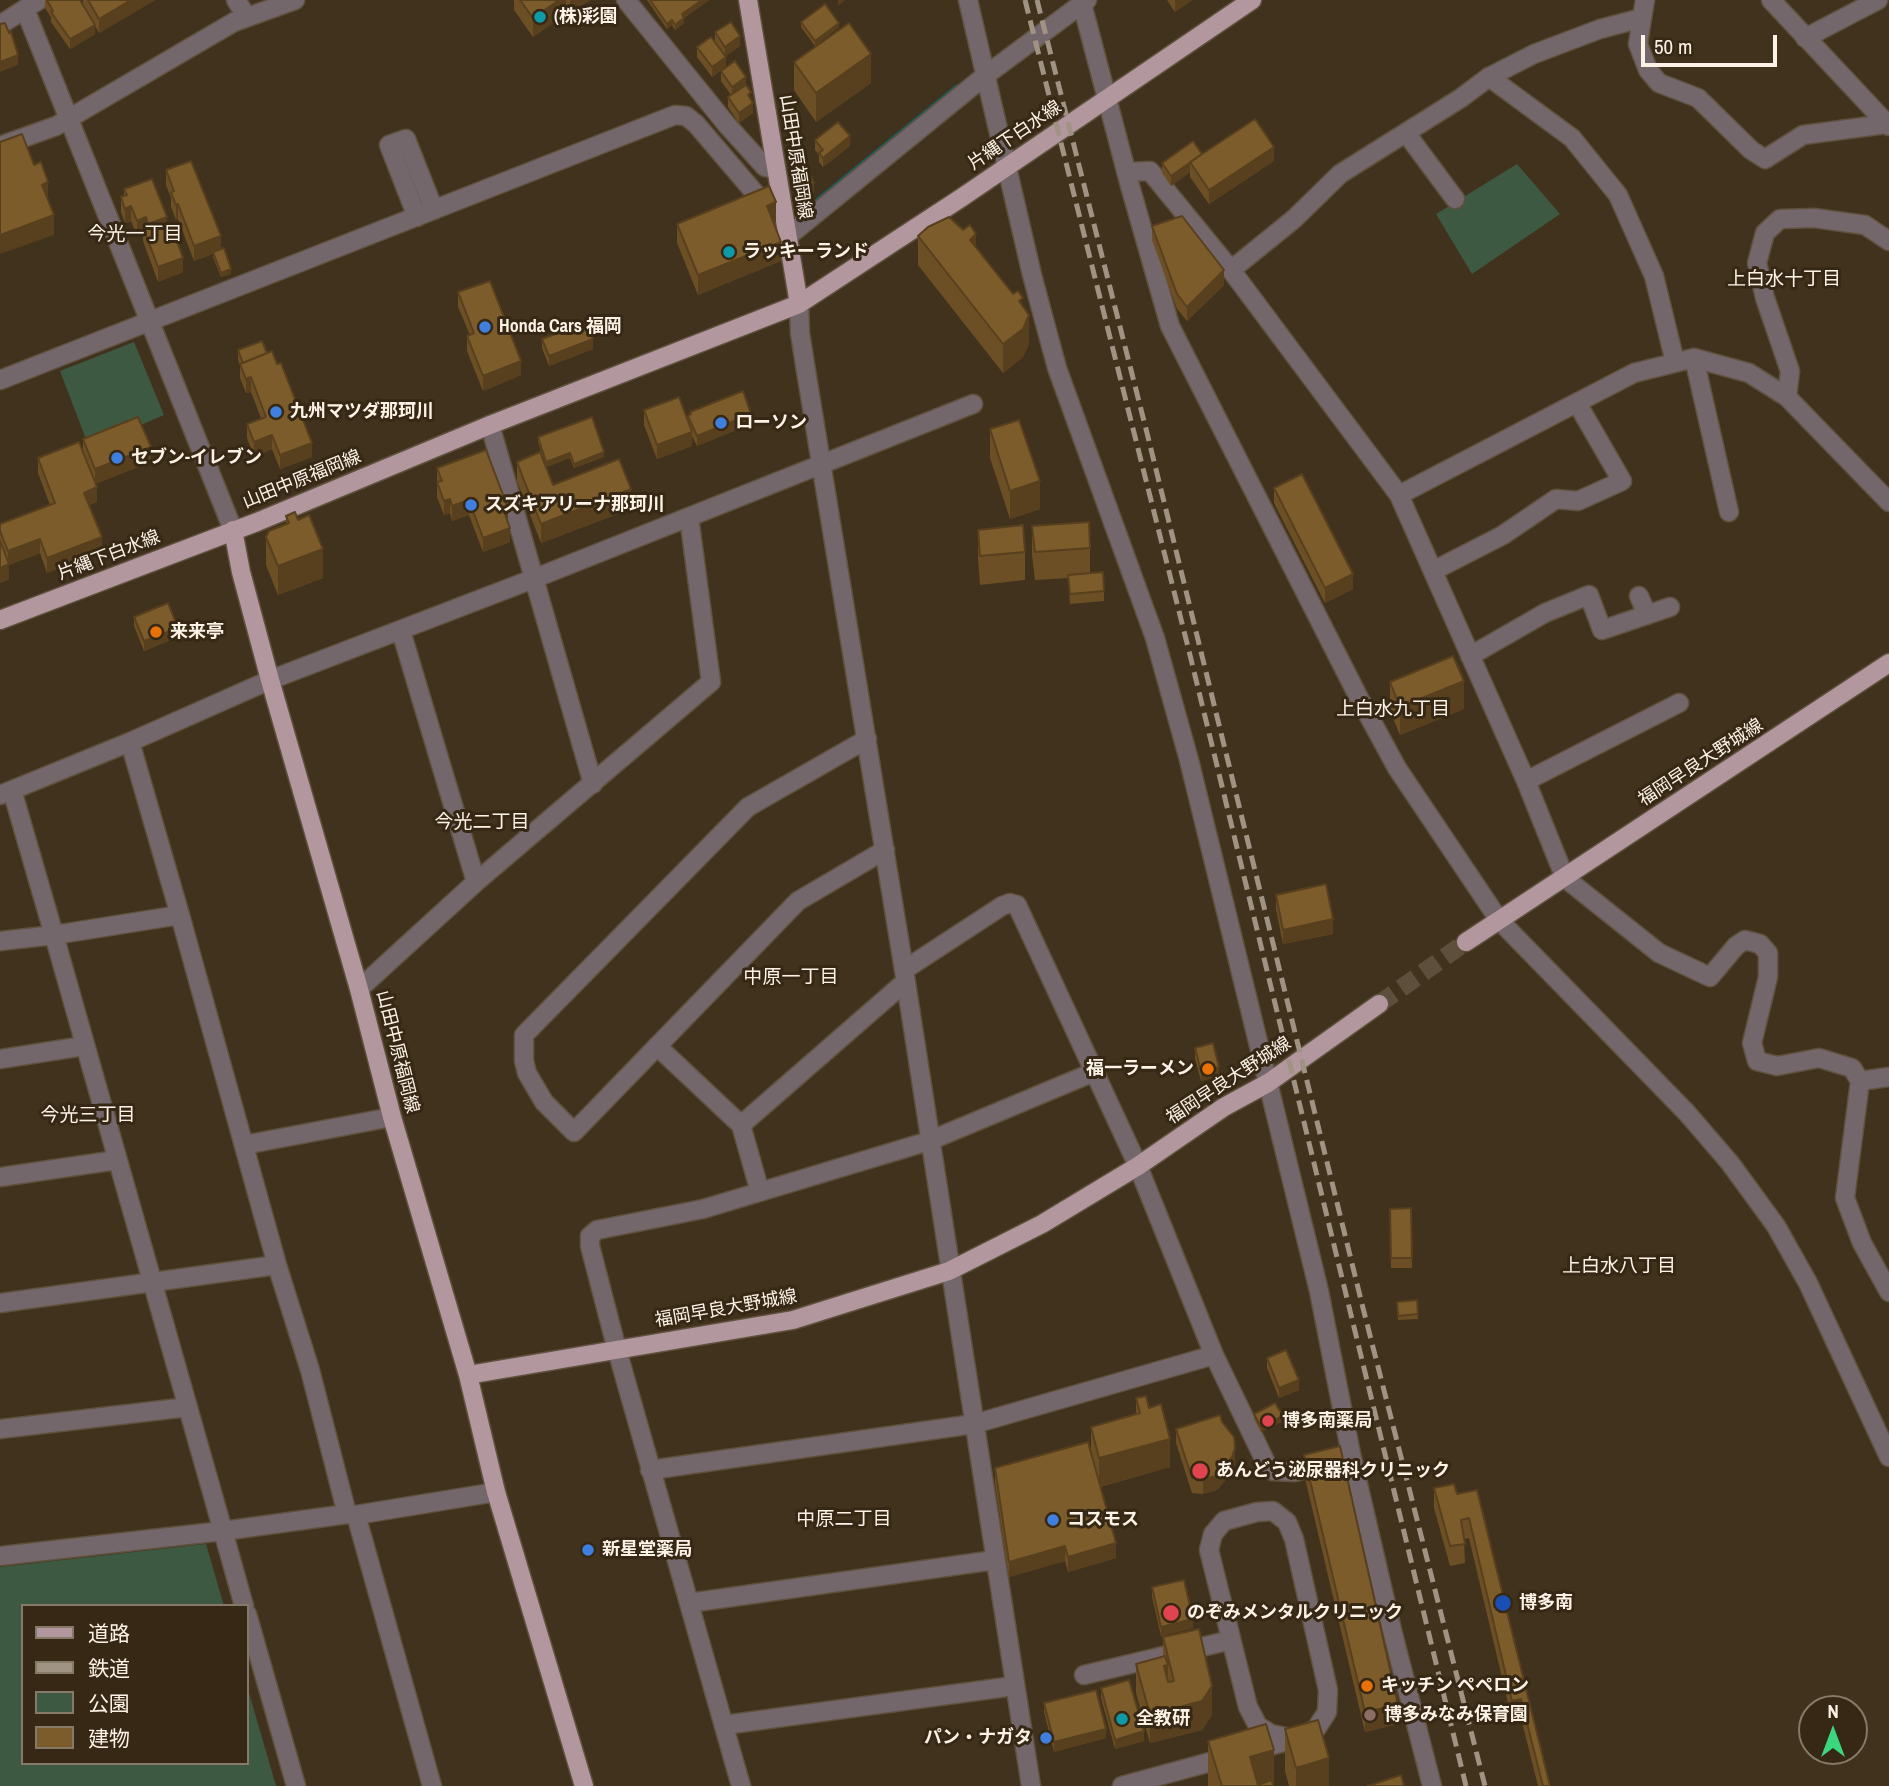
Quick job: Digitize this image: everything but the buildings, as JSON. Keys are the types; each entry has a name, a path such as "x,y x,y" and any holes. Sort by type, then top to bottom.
{"main road":[{"name":"山田中原福岡線","path":"468,1375 392,1117 359,989 270,680 241,572 233,530 490,425 799,304 748,0"},
{"name":"片縄下白水線","path":"799,304 1107,100 1252,0"},
{"name":"片縄下白水線","path":"0,621 233,530"},
{"name":"福岡早良大野城線","path":"1466,942 1889,663"},
{"name":"福岡早良大野城線","path":"468,1375 793,1320 949,1271 1042,1224 1138,1166 1224,1107 1268,1083 1378,1004"},
{"path":"468,1375 496,1492 584,1786"}],"street":[{"path":"236,0 247,16"},
{"path":"0,146 56,126 199,41 247,16 295,0"},
{"path":"626,0 727,125 765,167 775,169"},
{"path":"968,0 1031,275 1057,368 1155,638 1228,912 1319,1291 1351,1454 1391,1630 1432,1786"},
{"path":"1645,0 1638,44 1648,70 1659,83 1698,98 1751,150 1765,159 1803,135 1887,125"},
{"path":"1771,0 1887,125"},
{"path":"1805,38 1878,0"},
{"path":"787,237 986,75 1083,1 1126,172 1170,326 1397,768 1499,920 1687,1113 1730,1163 1776,1226 1808,1283 1886,1446"},
{"path":"0,25 32,4 69,119 233,530"},
{"path":"1231,270 1294,219 1340,174 1489,77 1534,54 1600,29 1642,18"},
{"path":"1489,77 1572,138 1618,195 1654,276 1675,362"},
{"path":"0,380 675,115 686,116 696,124 760,199 780,197"},
{"path":"1406,133 1455,199"},
{"path":"417,217 389,145 406,139 434,210"},
{"path":"1126,172 1150,171 1231,270 1399,495 1526,781 1565,878 1659,953 1710,977 1736,946 1745,940 1760,944 1768,953 1768,977 1752,1042 1757,1061 1777,1066 1819,1058 1852,1068 1860,1081 1845,1198 1863,1243 1889,1292"},
{"path":"1787,397 1790,371 1765,298 1757,263 1765,233 1780,219 1814,218 1865,225 1889,241"},
{"path":"799,304 800,333 905,976 1031,1786"},
{"path":"1694,358 1729,512"},
{"path":"1399,495 1634,373 1694,358 1749,373 1787,397 1889,502"},
{"path":"1433,571 1503,536 1556,499 1578,501 1622,481 1577,403"},
{"path":"243,1604 54,935 6,792 130,742 270,680 401,631 973,404"},
{"path":"490,425 593,784"},
{"path":"359,989 476,883 711,682 688,517"},
{"path":"1471,656 1545,613 1589,595 1602,630 1670,607"},
{"path":"1639,596 1647,615"},
{"path":"401,631 476,883"},
{"path":"1526,781 1679,703"},
{"path":"867,739 748,807 524,1035 527,1073 544,1102 574,1132 799,901 884,850"},
{"path":"130,742 277,1265 432,1786"},
{"path":"741,1125 905,976 1002,906 1010,903 1017,905 1138,1166 1214,1355 1267,1465 1273,1471 1295,1472 1351,1454"},
{"path":"0,941 180,915"},
{"path":"0,1059 84,1046"},
{"path":"657,1046 741,1125 760,1192"},
{"path":"741,1786 617,1350 590,1246 590,1236 597,1230 703,1209 929,1141 1094,1072"},
{"path":"1860,1081 1889,1077"},
{"path":"244,1145 392,1117"},
{"path":"0,1177 117,1160"},
{"path":"0,1303 277,1265"},
{"path":"650,1470 974,1424 1214,1355"},
{"path":"0,1429 188,1407"},
{"path":"0,1556 351,1515 496,1492"},
{"path":"1122,1786 1295,1739 1316,1729 1327,1712 1328,1690 1294,1539 1287,1522 1273,1511 1257,1512 1224,1521 1213,1534 1209,1550 1248,1707 1258,1726 1271,1734 1295,1739"},
{"path":"689,1603 995,1560"},
{"path":"248,1618 296,1786"},
{"path":"1084,1675 1231,1640"},
{"path":"724,1725 1014,1686"},
{"path":"1217,1761 1235,1745 1245,1727 1248,1707"}],"green space":[{"path":"1517,164 1560,214 1472,274 1436,214"},
{"path":"134,342 164,415 89,447 60,371"},
{"path":"206,1544 223,1604 21,1604 21,1765 248,1765 248,1689 276,1786 0,1786 0,1567"}],"waterway":[{"path":"818,200 957,87"}],"tunnel":[{"path":"1379,1004 1466,942"}],"railway":[{"path":"1025,0 1189,651 1466,1786"},
{"path":"1037,0 1485,1786"}],"place":[{"name":"(株)彩園","path":"540,17"},
{"name":"ラッキーランド","path":"729,252"},
{"name":"Honda Cars 福岡","path":"485,327"},
{"name":"九州マツダ那珂川","path":"276,412"},
{"name":"ローソン","path":"721,423"},
{"name":"セブン-イレブン","path":"117,458"},
{"name":"スズキアリーナ那珂川","path":"471,505"},
{"name":"来来亭","path":"156,632"},
{"name":"福一ラーメン","path":"1208,1069"},
{"name":"博多南薬局","path":"1268,1421"},
{"name":"あんどう泌尿器科クリニック","path":"1200,1471"},
{"name":"コスモス","path":"1053,1520"},
{"name":"新星堂薬局","path":"588,1550"},
{"name":"博多南","path":"1503,1603"},
{"name":"のぞみメンタルクリニック","path":"1171,1613"},
{"name":"キッチン ペペロン","path":"1367,1686"},
{"name":"博多みなみ保育園","path":"1370,1715"},
{"name":"全教研","path":"1122,1719"},
{"name":"パン・ナガタ","path":"1046,1738"}],"district":[{"name":"今光一丁目","path":"135,235"},
{"name":"上白水十丁目","path":"1784,280"},
{"name":"上白水九丁目","path":"1393,710"},
{"name":"今光二丁目","path":"482,823"},
{"name":"中原一丁目","path":"791,978"},
{"name":"今光三丁目","path":"88,1116"},
{"name":"上白水八丁目","path":"1619,1267"},
{"name":"中原二丁目","path":"844,1520"}]}
